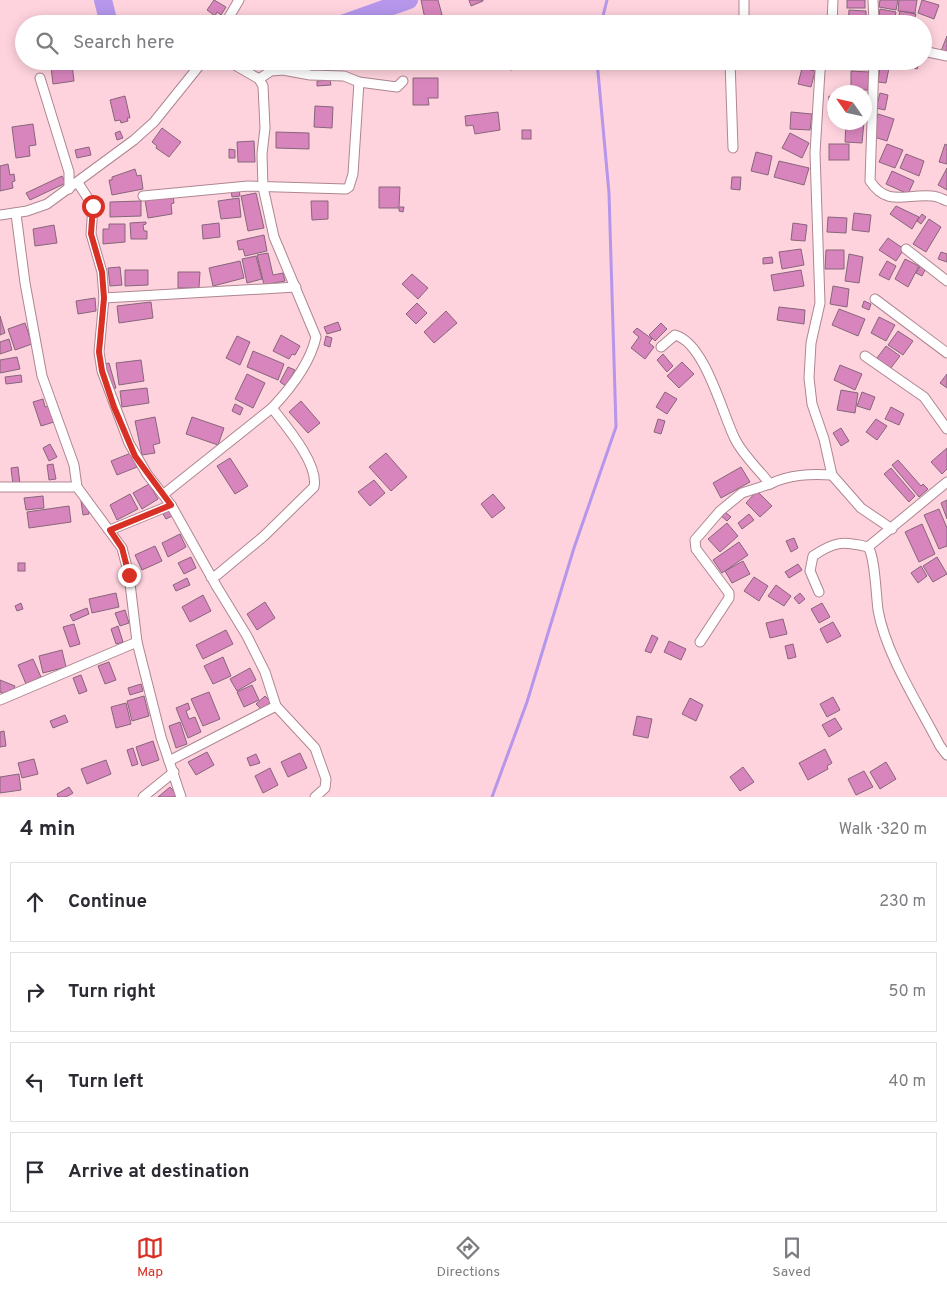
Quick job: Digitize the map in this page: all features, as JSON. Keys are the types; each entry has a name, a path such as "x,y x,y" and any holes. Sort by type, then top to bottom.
{"street":[{"path":"230,15 239,0"},
{"path":"744,0 744,15"},
{"path":"832,15 833,0"},
{"path":"873,0 874,15"},
{"path":"932,53 947,56"},
{"path":"0,215 16,214 47,204 78,183 134,140 154,122 196,70"},
{"path":"164,494 272,408 295,380 314,348 316,337 274,237 263,187 263,86 259,79 244,70"},
{"path":"259,79 272,71 283,70 344,76 359,82 390,88 397,87 402,81"},
{"path":"730,70 733,148"},
{"path":"822,70 815,152 820,303 811,343 809,378 812,404 824,439 832,475 861,508 892,529"},
{"path":"874,70 870,181 875,190 888,196 905,199 932,196 947,201"},
{"path":"40,78 69,172 69,189"},
{"path":"143,196 229,187 346,189 350,187 353,174 359,82"},
{"path":"78,183 93,206 91,234 102,272 104,298 99,352 102,371 114,407 135,456 171,505 211,577 247,636 265,672 276,706 315,748 326,779 325,788 315,797"},
{"path":"16,214 38,358 74,466 77,487 110,530 126,558 137,642 169,761 181,797"},
{"path":"906,249 947,281"},
{"path":"104,298 296,287"},
{"path":"875,299 947,353"},
{"path":"662,348 675,335 688,342 710,380 736,440 770,484"},
{"path":"865,356 924,396 947,429"},
{"path":"211,577 264,536 314,487 313,468 272,408"},
{"path":"700,642 729,598 728,593 696,549 695,540 720,510 742,493 780,480 808,474 832,475"},
{"path":"868,547 892,529 914,507 947,482"},
{"path":"0,487 77,487"},
{"path":"110,530 171,505"},
{"path":"819,592 810,571 813,556 846,541 868,547 873,554 874,584 881,625 900,669 947,755"},
{"path":"0,700 137,642"},
{"path":"169,761 276,706"},
{"path":"143,797 174,772"}],"building":[{"path":"214,0 226,7 221,15 217,12 214,15 207,10"},
{"path":"421,0 438,0 442,15 424,15"},
{"path":"469,0 483,0 483,1 471,6"},
{"path":"847,0 865,0 865,8 847,8"},
{"path":"880,0 898,0 896,10 879,7"},
{"path":"899,0 917,0 915,13 898,11"},
{"path":"922,0 939,5 934,19 932,15 918,13"},
{"path":"880,9 896,12 895,15 879,15"},
{"path":"849,10 866,11 866,15 849,15"},
{"path":"900,11 916,14 916,15 899,15"},
{"path":"947,36 947,53 941,51"},
{"path":"51,70 73,70 74,81 53,84"},
{"path":"802,70 815,71 811,87 798,84"},
{"path":"880,70 889,70 886,83 878,82"},
{"path":"851,71 869,72 868,85 851,85"},
{"path":"413,78 438,78 438,98 428,98 429,105 413,105"},
{"path":"330,80 331,85 317,86 317,81"},
{"path":"880,93 888,95 885,110 876,108"},
{"path":"125,96 130,118 127,118 128,121 121,123 120,120 115,121 110,100"},
{"path":"315,106 333,107 332,128 314,127"},
{"path":"498,112 500,130 475,134 473,125 466,126 465,116"},
{"path":"791,112 812,114 810,130 790,129"},
{"path":"878,114 894,119 887,141 871,136"},
{"path":"33,124 36,145 29,146 30,156 16,158 12,127"},
{"path":"162,128 181,142 169,157 156,148 157,146 152,142"},
{"path":"522,130 531,130 531,139 522,139"},
{"path":"846,130 863,130 862,143 845,142"},
{"path":"120,131 123,138 117,140 115,133"},
{"path":"276,132 309,133 309,149 276,148"},
{"path":"790,133 809,143 802,158 782,148"},
{"path":"254,141 255,162 238,162 237,142"},
{"path":"829,144 849,144 849,160 829,160"},
{"path":"887,144 903,150 895,168 879,162"},
{"path":"945,144 947,145 947,164 939,162"},
{"path":"89,147 91,155 77,158 75,150"},
{"path":"229,149 235,150 235,158 229,158"},
{"path":"756,152 772,156 768,175 751,171"},
{"path":"906,154 924,161 919,176 900,168"},
{"path":"779,161 809,168 804,185 774,177"},
{"path":"8,164 10,175 14,174 13,188 0,191 0,166"},
{"path":"947,168 947,190 938,185"},
{"path":"135,169 137,176 141,175 143,189 112,195 109,180 112,180 112,177"},
{"path":"892,171 914,181 908,194 886,184"},
{"path":"62,176 66,183 30,200 26,193"},
{"path":"732,177 741,177 740,190 731,189"},
{"path":"379,187 400,187 399,207 404,207 403,212 399,211 399,208 379,208"},
{"path":"239,189 240,196 232,197 231,190"},
{"path":"256,193 264,228 248,231 241,196"},
{"path":"173,195 174,203 171,204 172,214 148,218 145,200"},
{"path":"239,198 241,217 221,219 218,201"},
{"path":"141,201 141,216 110,217 110,202"},
{"path":"311,201 328,201 328,219 312,220"},
{"path":"896,206 919,217 912,229 890,214"},
{"path":"854,213 871,215 869,232 852,230"},
{"path":"922,214 926,217 921,224 917,221"},
{"path":"828,217 847,218 846,233 827,232"},
{"path":"929,219 941,227 926,252 913,244"},
{"path":"146,222 143,225 144,231 147,231 147,239 131,239 130,223"},
{"path":"219,223 220,237 203,239 202,225"},
{"path":"793,223 807,225 805,241 791,240"},
{"path":"109,224 125,224 125,242 103,244 103,229 109,229"},
{"path":"54,225 57,243 35,246 33,229"},
{"path":"264,235 267,251 245,256 243,249 239,250 237,241"},
{"path":"888,238 904,249 896,261 879,250"},
{"path":"801,249 804,265 782,269 779,252"},
{"path":"826,250 844,250 844,269 825,269"},
{"path":"941,252 947,254 947,262 938,259"},
{"path":"268,253 273,275 283,273 285,281 264,285 257,255"},
{"path":"849,254 863,257 859,283 845,281"},
{"path":"256,256 262,279 247,283 242,259"},
{"path":"772,257 773,263 763,264 763,258"},
{"path":"905,259 919,266 908,287 895,279"},
{"path":"240,261 244,278 213,286 209,268"},
{"path":"887,261 896,266 889,280 879,275"},
{"path":"921,265 926,268 922,276 916,273"},
{"path":"120,267 122,285 110,286 108,268"},
{"path":"125,270 148,270 148,285 125,286"},
{"path":"801,270 804,286 774,291 771,275"},
{"path":"178,272 200,272 199,288 178,288"},
{"path":"412,274 428,288 418,299 402,284"},
{"path":"833,286 849,289 847,307 830,304"},
{"path":"95,298 96,311 78,314 76,301"},
{"path":"864,301 871,304 869,310 862,307"},
{"path":"151,302 153,318 119,323 117,306"},
{"path":"417,303 427,313 416,324 406,314"},
{"path":"779,307 805,310 804,324 777,320"},
{"path":"839,309 865,319 858,336 832,325"},
{"path":"446,311 457,323 434,343 424,332"},
{"path":"0,316 5,333 0,335"},
{"path":"879,317 895,325 886,341 871,333"},
{"path":"338,322 341,330 327,334 324,327"},
{"path":"25,323 32,344 15,350 8,329"},
{"path":"661,323 667,329 655,341 649,335"},
{"path":"637,328 652,339 649,343 654,347 645,359 631,348 639,337 633,332"},
{"path":"898,331 913,341 903,355 888,345"},
{"path":"281,335 300,346 295,355 292,354 289,359 273,351"},
{"path":"237,336 250,342 240,365 226,358"},
{"path":"326,336 332,338 330,347 324,345"},
{"path":"9,339 12,350 0,354 0,342"},
{"path":"886,346 900,356 890,369 877,358"},
{"path":"253,351 284,364 278,380 247,367"},
{"path":"663,354 673,366 667,372 657,360"},
{"path":"17,357 20,369 0,373 0,360"},
{"path":"141,360 144,381 119,385 116,363"},
{"path":"682,362 694,374 679,388 667,376"},
{"path":"109,363 116,388 110,389 104,364"},
{"path":"840,365 862,374 855,390 834,380"},
{"path":"288,367 295,370 286,386 280,382"},
{"path":"247,374 265,383 253,408 235,399"},
{"path":"947,374 947,388 940,383"},
{"path":"21,375 22,382 6,384 5,377"},
{"path":"147,388 149,403 122,407 120,391"},
{"path":"841,390 858,393 855,413 837,410"},
{"path":"665,392 677,399 667,414 656,407"},
{"path":"862,392 875,397 870,410 857,406"},
{"path":"43,399 45,407 49,406 54,422 41,426 33,402"},
{"path":"301,401 320,423 308,433 289,412"},
{"path":"235,404 243,408 240,415 232,411"},
{"path":"891,407 904,414 899,425 885,419"},
{"path":"155,417 160,443 153,445 155,453 142,455 135,421"},
{"path":"192,417 224,428 218,445 186,434"},
{"path":"658,419 665,421 661,434 654,432"},
{"path":"876,419 887,426 877,440 866,432"},
{"path":"841,428 849,441 841,446 833,433"},
{"path":"50,444 57,457 49,461 43,448"},
{"path":"947,448 947,469 942,474 931,462"},
{"path":"131,453 137,467 117,475 111,461"},
{"path":"386,453 407,477 391,491 369,467"},
{"path":"230,458 248,486 235,494 217,466"},
{"path":"898,460 921,486 923,484 928,489 919,497 892,465"},
{"path":"53,464 56,479 49,480 47,465"},
{"path":"18,467 20,484 13,485 11,468"},
{"path":"741,467 750,482 721,498 713,483"},
{"path":"891,468 915,496 909,502 884,474"},
{"path":"374,480 385,493 370,506 358,492"},
{"path":"149,484 158,499 142,509 133,493"},
{"path":"757,491 772,506 760,517 746,503"},
{"path":"130,494 138,509 117,520 110,505"},
{"path":"493,494 505,508 492,518 481,504"},
{"path":"43,496 44,508 26,510 24,498"},
{"path":"87,500 89,514 83,515 81,501"},
{"path":"947,500 947,519 941,503"},
{"path":"69,506 71,522 29,528 27,512"},
{"path":"939,509 947,528 947,546 939,549 924,515"},
{"path":"169,510 172,516 166,519 163,514"},
{"path":"724,511 731,517 727,521 720,515"},
{"path":"749,514 754,520 742,529 738,523"},
{"path":"727,523 738,536 720,552 708,539"},
{"path":"922,524 935,554 919,562 905,532"},
{"path":"180,534 186,547 168,557 162,543"},
{"path":"794,538 798,548 791,552 786,541"},
{"path":"739,542 748,555 722,573 713,560"},
{"path":"155,546 162,561 142,570 135,555"},
{"path":"191,557 196,568 184,574 178,563"},
{"path":"937,557 947,574 933,582 923,566"},
{"path":"743,561 750,574 732,583 725,571"},
{"path":"18,563 25,563 25,571 18,571"},
{"path":"798,564 802,570 789,578 785,572"},
{"path":"921,566 927,576 918,583 911,573"},
{"path":"754,577 768,586 759,601 744,591"},
{"path":"187,578 190,585 176,591 173,585"},
{"path":"776,585 791,596 784,606 768,596"},
{"path":"116,593 119,607 92,613 89,599"},
{"path":"800,593 805,599 799,604 794,598"},
{"path":"203,595 211,611 190,622 182,607"},
{"path":"265,602 275,618 257,630 247,614"},
{"path":"21,603 23,609 17,611 15,606"},
{"path":"822,603 830,617 819,623 811,609"},
{"path":"87,608 89,614 73,621 70,615"},
{"path":"125,610 129,623 120,626 115,613"},
{"path":"783,619 787,634 770,638 766,623"},
{"path":"833,622 841,636 827,643 820,629"},
{"path":"74,624 80,644 70,647 63,627"},
{"path":"118,626 123,642 116,644 111,629"},
{"path":"226,630 233,644 203,659 196,645"},
{"path":"652,635 658,638 651,653 645,651"},
{"path":"669,641 686,649 681,660 664,652"},
{"path":"793,644 796,657 788,659 785,646"},
{"path":"62,650 66,667 43,673 39,656"},
{"path":"223,657 231,676 213,684 204,666"},
{"path":"33,659 41,677 26,684 18,665"},
{"path":"109,662 116,680 105,684 98,666"},
{"path":"250,668 256,680 237,691 230,679"},
{"path":"81,675 87,691 79,694 73,678"},
{"path":"0,680 15,686 10,696 0,692"},
{"path":"141,684 143,691 130,695 128,688"},
{"path":"252,685 259,700 244,707 237,692"},
{"path":"209,692 220,719 203,726 191,699"},
{"path":"144,696 149,716 132,721 127,701"},
{"path":"265,696 271,702 262,710 256,704"},
{"path":"833,697 840,710 827,717 820,704"},
{"path":"690,698 703,705 696,721 682,714"},
{"path":"126,703 131,724 116,728 111,707"},
{"path":"188,703 190,709 186,711 189,719 195,717 201,732 188,738 176,708"},
{"path":"65,715 68,722 53,728 50,721"},
{"path":"637,716 652,719 648,738 633,735"},
{"path":"835,718 842,729 829,737 822,725"},
{"path":"180,722 187,744 176,748 169,726"},
{"path":"4,731 6,746 0,747 0,732"},
{"path":"153,741 159,760 142,766 136,747"},
{"path":"133,748 138,764 132,766 127,750"},
{"path":"825,749 832,763 827,766 828,769 808,780 799,763"},
{"path":"207,752 214,765 196,775 188,762"},
{"path":"300,753 307,768 288,777 281,762"},
{"path":"256,754 260,763 250,766 247,758"},
{"path":"34,759 38,774 22,778 18,763"},
{"path":"106,760 111,774 87,784 81,769"},
{"path":"886,762 896,779 880,789 870,772"},
{"path":"743,767 754,782 740,791 730,777"},
{"path":"270,768 278,785 263,793 255,776"},
{"path":"864,771 873,787 856,795 848,779"},
{"path":"19,774 21,790 0,793 0,777"},
{"path":"69,787 73,793 66,797 58,797 57,794"},
{"path":"170,787 179,797 158,797"}],"waterway":[{"path":"103,0 107,15"},
{"path":"367,15 409,0"},
{"path":"603,15 607,0"},
{"path":"492,797 527,702 574,548 616,427 609,193 598,70"}],"route":[{"path":"93,206 90,228 102,272 104,298 99,352 102,371 114,407 135,456 171,505 110,530 122,548 129,575"}]}
